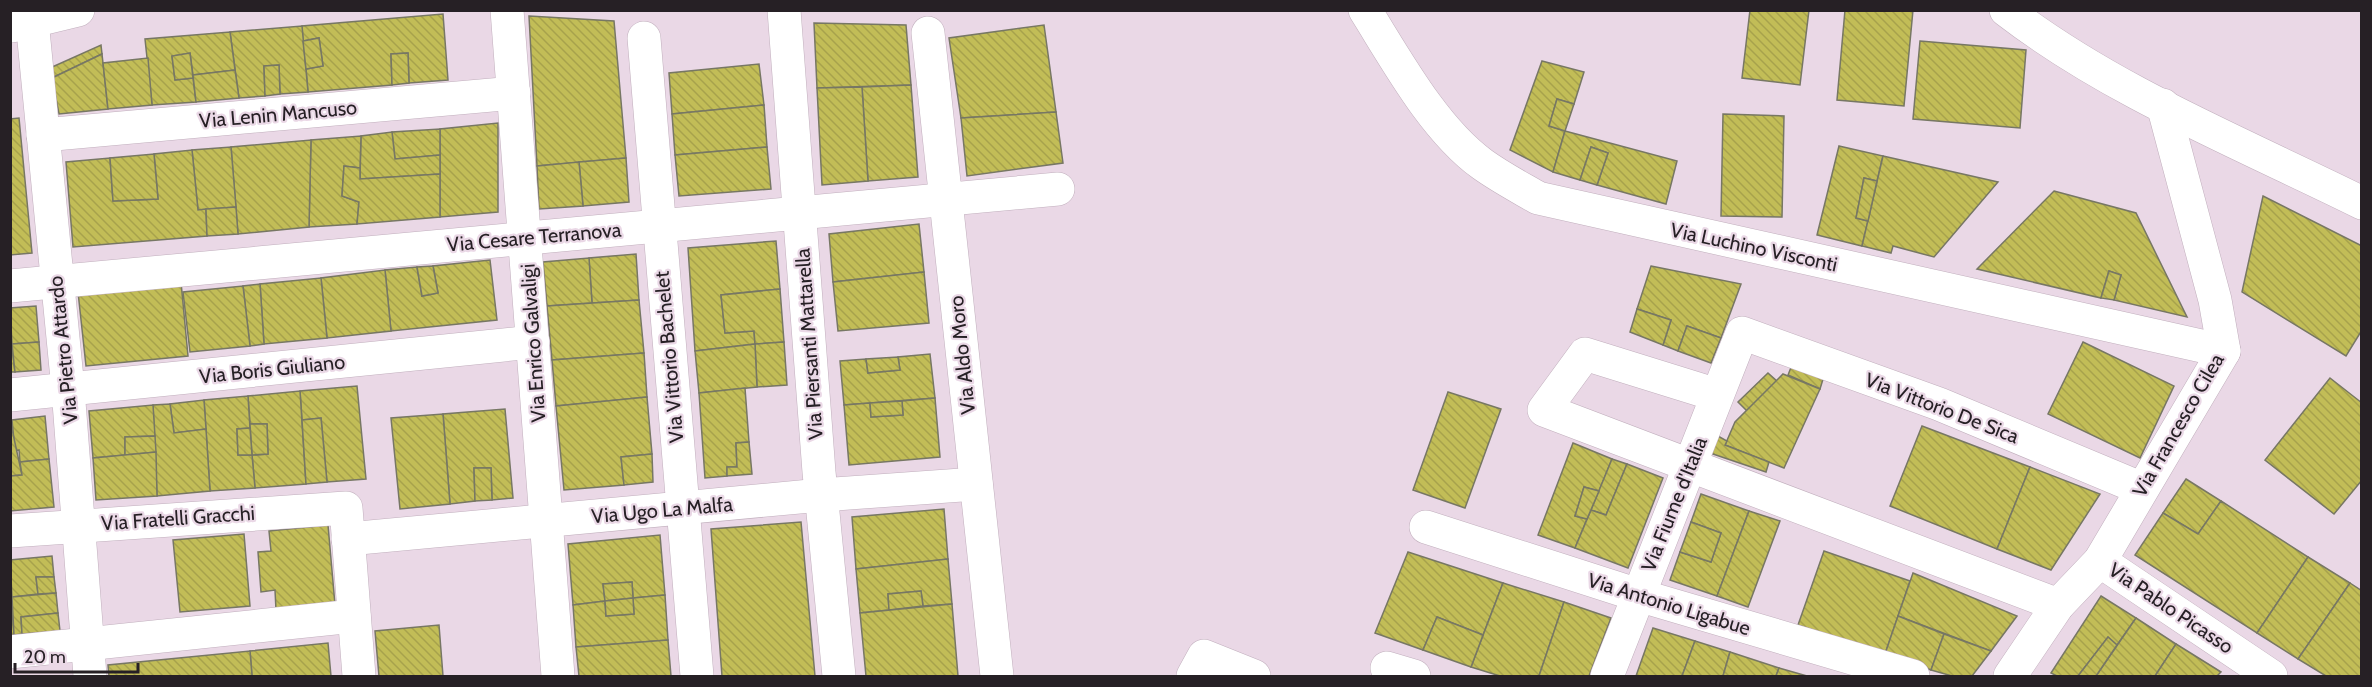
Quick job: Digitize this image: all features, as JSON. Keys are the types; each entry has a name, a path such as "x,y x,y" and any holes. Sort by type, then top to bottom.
{"street":[{"path":"25,20 78,10"},
{"name":"Via Enrico Galvaligi","path":"507,10 558,676"},
{"name":"Via Piersanti Mattarella","path":"784,10 821,495 839,676"},
{"name":"Via Luchino Visconti","path":"1365,10 1427,104 1452,136 1481,163 1538,198 2224,351"},
{"path":"2018,16 2122,84 2361,203"},
{"name":"Via Pietro Attardo","path":"25,20 43,135 68,389 90,676"},
{"name":"Via Aldo Moro","path":"928,33 997,676"},
{"name":"Via Vittorio Bachelet","path":"644,38 697,676"},
{"name":"Via Lenin Mancuso","path":"43,135 514,93"},
{"name":"Via Francesco Cilea","path":"2010,676 2058,605 2100,561 2140,488 2224,351 2215,300 2163,105"},
{"name":"Via Cesare Terranova","path":"10,286 1058,189"},
{"name":"Via Fiume d'Italia","path":"1607,676 1742,333"},
{"name":"Via Vittorio De Sica","path":"1742,333 1939,404 2140,488"},
{"name":"Via Boris Giuliano","path":"10,395 533,342"},
{"path":"1717,395 1585,354 1544,410 1689,467 2058,605"},
{"name":"Via Ugo La Malfa","path":"347,524 546,521 821,495 976,484"},
{"path":"347,524 360,676"},
{"name":"Via Fratelli Gracchi","path":"10,531 78,525 347,524"},
{"name":"Via Antonio Ligabue","path":"1426,527 1638,595 1913,676"},
{"name":"Via Pablo Picasso","path":"2100,561 2271,676"},
{"path":"10,652 354,616"},
{"path":"1198,666 1254,676"}],"building":[{"path":"1750,10 1809,10 1800,85 1742,78"},
{"path":"1845,10 1913,10 1904,106 1837,100"},
{"path":"443,14 448,80 409,83 408,53 391,54 392,85 308,92 306,69 323,66 319,38 303,41 302,26"},
{"path":"529,16 614,21 626,158 537,166"},
{"path":"814,23 906,25 911,85 817,88"},
{"path":"1044,25 1056,112 961,118 949,38"},
{"path":"302,26 308,92 280,94 279,65 264,66 265,96 239,98 230,32"},
{"path":"230,32 235,70 193,75 190,53 172,56 175,80 193,78 196,102 152,105 145,39"},
{"path":"319,38 323,66 306,69 303,41"},
{"path":"1920,41 2026,50 2020,128 1913,119"},
{"path":"101,45 102,54 52,78 50,68"},
{"path":"190,53 193,78 175,80 172,56"},
{"path":"408,53 409,83 392,85 391,54"},
{"path":"102,54 108,109 59,114 52,78"},
{"path":"148,58 152,105 108,109 103,63"},
{"path":"1542,61 1584,72 1574,104 1557,99 1549,126 1565,131 1553,172 1510,150"},
{"path":"759,64 764,105 672,114 669,73"},
{"path":"279,65 280,94 265,96 264,66"},
{"path":"235,70 239,98 196,102 193,75"},
{"path":"911,85 918,177 868,181 862,87"},
{"path":"862,87 868,181 822,185 817,88"},
{"path":"1557,99 1574,104 1565,131 1549,126"},
{"path":"764,105 767,147 675,155 672,114"},
{"path":"1056,112 1063,163 967,176 961,118"},
{"path":"1723,114 1784,116 1782,217 1721,216"},
{"path":"19,118 32,253 10,255 10,119"},
{"path":"498,123 498,212 440,217 440,129"},
{"path":"440,129 440,155 395,159 392,132"},
{"path":"1565,131 1677,161 1666,204 1597,185 1608,153 1591,147 1580,180 1553,172"},
{"path":"392,132 395,159 440,155 440,174 360,179 361,136"},
{"path":"361,136 360,168 344,166 342,196 359,202 357,224 309,227 311,140"},
{"path":"311,140 309,227 238,234 231,147"},
{"path":"1839,146 1883,156 1877,181 1864,178 1856,218 1868,221 1862,246 1817,235"},
{"path":"231,147 236,207 198,210 192,150"},
{"path":"767,147 771,189 679,196 675,155"},
{"path":"1591,147 1608,153 1597,185 1580,180"},
{"path":"192,150 198,210 206,209 207,236 73,247 66,162 110,158 113,201 158,199 154,154"},
{"path":"154,154 158,199 113,201 110,158"},
{"path":"1883,156 1998,182 1934,257 1893,246 1891,253 1862,246"},
{"path":"626,158 629,202 583,206 579,162"},
{"path":"579,162 583,206 539,209 537,166"},
{"path":"344,166 360,168 360,179 440,174 440,217 357,224 359,202 342,196"},
{"path":"1864,178 1877,181 1868,221 1856,218"},
{"path":"2054,191 2136,213 2187,317 2114,300 2121,275 2109,271 2101,298 1977,269"},
{"path":"2263,196 2362,246 2362,330 2346,356 2242,292"},
{"path":"236,207 238,234 207,236 206,209"},
{"path":"919,224 924,272 833,282 829,234"},
{"path":"776,241 780,289 721,295 725,333 754,331 755,344 695,351 688,248"},
{"path":"636,254 639,300 592,303 589,258"},
{"path":"589,258 592,303 547,306 543,262"},
{"path":"490,260 497,320 391,331 385,270 417,267 422,296 438,293 433,266"},
{"path":"433,266 438,293 422,296 417,267"},
{"path":"1651,266 1741,284 1721,338 1687,326 1678,351 1663,345 1671,320 1637,309"},
{"path":"385,270 391,331 327,338 321,278"},
{"path":"2109,271 2121,275 2114,300 2101,298"},
{"path":"924,272 929,323 838,331 833,282"},
{"path":"321,278 327,338 264,344 260,284"},
{"path":"181,282 188,356 86,366 78,292"},
{"path":"260,284 264,344 250,346 243,286"},
{"path":"243,286 250,346 190,352 183,292"},
{"path":"780,289 784,342 755,344 754,331 725,333 721,295"},
{"path":"639,300 644,353 552,360 547,306"},
{"path":"36,306 39,342 12,344 10,308"},
{"path":"1637,309 1671,320 1663,345 1630,332"},
{"path":"1687,326 1721,338 1711,363 1678,351"},
{"path":"10,331 15,372 10,372"},
{"path":"39,342 41,370 15,372 12,344"},
{"path":"784,342 787,385 757,387 755,344"},
{"path":"2083,342 2174,386 2140,458 2048,414"},
{"path":"755,344 757,387 699,393 695,351"},
{"path":"644,353 647,397 556,406 552,360"},
{"path":"930,354 935,398 844,405 840,361 866,359 868,373 900,370 898,357"},
{"path":"898,357 900,370 868,373 866,359"},
{"path":"1792,365 1824,376 1820,389 1788,375"},
{"path":"1768,373 1777,381 1748,412 1738,402"},
{"path":"1783,374 1820,389 1784,468 1725,445 1735,422"},
{"path":"2330,378 2362,403 2362,480 2334,514 2265,460"},
{"path":"357,386 366,479 327,482 321,418 302,420 300,391"},
{"path":"745,388 749,442 736,443 737,467 727,467 727,476 705,478 699,393"},
{"path":"300,391 306,484 255,488 252,455 268,454 267,424 250,424 248,396"},
{"path":"1448,392 1501,409 1465,508 1413,490"},
{"path":"248,396 250,428 237,429 238,455 252,455 255,488 210,491 204,400"},
{"path":"647,397 652,454 621,457 624,485 564,490 556,406"},
{"path":"935,398 940,457 849,465 844,405 870,403 871,417 903,415 902,401"},
{"path":"204,400 206,429 174,433 170,404"},
{"path":"902,401 903,415 871,417 870,403"},
{"path":"170,404 174,433 206,429 210,491 157,496 153,405"},
{"path":"153,405 155,436 125,437 125,455 93,458 89,411"},
{"path":"505,409 513,498 492,500 491,468 474,468 475,501 450,504 443,414"},
{"path":"443,414 450,504 400,509 391,418"},
{"path":"45,416 49,459 20,462 19,450 15,451 12,420"},
{"path":"321,418 327,482 306,484 302,420"},
{"path":"10,420 22,475 10,476"},
{"path":"250,424 267,424 268,454 252,455"},
{"path":"1922,426 2030,467 1997,549 1890,506"},
{"path":"250,428 252,455 238,455 237,429"},
{"path":"1716,435 1727,441 1725,445 1769,462 1766,472 1710,453"},
{"path":"155,436 156,452 125,455 125,437"},
{"path":"749,442 752,474 727,476 727,467 737,467 736,443"},
{"path":"1573,443 1612,459 1599,491 1584,487 1575,516 1587,519 1575,548 1538,535"},
{"path":"156,452 157,496 96,500 93,458"},
{"path":"652,454 653,482 624,485 621,457"},
{"path":"49,459 54,507 10,511 10,476 22,475 20,462"},
{"path":"1612,459 1627,464 1606,515 1591,510"},
{"path":"1627,464 1663,478 1628,568 1575,548 1591,510 1606,515"},
{"path":"2030,467 2100,494 2051,570 1997,549"},
{"path":"474,468 491,468 492,500 475,501"},
{"path":"2186,479 2221,501 2198,534 2163,513"},
{"path":"1584,487 1599,491 1587,519 1575,516"},
{"path":"1701,494 1749,511 1717,596 1670,580 1680,552 1711,562 1721,533 1691,522"},
{"path":"2221,501 2308,557 2257,633 2135,555 2163,513 2198,534"},
{"path":"944,509 948,559 856,569 852,517"},
{"path":"1749,511 1780,521 1748,607 1717,596"},
{"path":"801,522 815,676 722,676 711,529"},
{"path":"1691,522 1721,533 1711,562 1680,552"},
{"path":"328,525 335,605 276,610 275,590 261,592 258,552 271,551 269,531"},
{"path":"244,534 250,606 180,612 173,540"},
{"path":"660,535 665,595 633,598 632,582 603,584 605,601 573,605 568,544"},
{"path":"1824,551 1910,581 1885,654 1798,625"},
{"path":"1408,552 1503,583 1483,635 1437,617 1423,650 1375,633"},
{"path":"52,556 54,577 36,577 38,594 12,597 10,560"},
{"path":"2308,557 2350,583 2298,659 2257,633"},
{"path":"948,559 952,604 923,606 921,591 888,594 889,610 860,613 856,569"},
{"path":"1913,573 2017,616 1991,651 1898,616"},
{"path":"36,577 54,577 56,593 38,594"},
{"path":"632,582 633,598 605,601 603,584"},
{"path":"1503,583 1564,602 1539,676 1500,676 1471,667"},
{"path":"2350,583 2362,591 2362,676 2326,676 2298,659"},
{"path":"10,585 14,635 10,636"},
{"path":"921,591 923,606 889,610 888,594"},
{"path":"56,593 58,613 21,617 22,634 14,635 12,597"},
{"path":"665,595 668,640 576,647 573,605 605,601 606,616 634,614 633,598"},
{"path":"2101,596 2136,618 2117,645 2108,637 2078,676 2057,676 2051,673"},
{"path":"633,598 634,614 606,616 605,601"},
{"path":"1564,602 1611,618 1589,676 1539,676"},
{"path":"952,604 958,676 866,676 860,613"},
{"path":"58,613 60,631 22,634 21,617"},
{"path":"1898,616 1944,634 1931,670 1885,654"},
{"path":"1437,617 1483,635 1471,667 1423,650"},
{"path":"2136,618 2176,644 2155,676 2096,676"},
{"path":"439,625 443,676 379,676 375,631"},
{"path":"1653,628 1695,641 1682,676 1636,676"},
{"path":"1944,634 1991,651 1972,676 1952,676 1931,670"},
{"path":"2108,637 2117,645 2096,676 2078,676"},
{"path":"668,640 671,676 579,676 576,647"},
{"path":"1695,641 1730,652 1723,676 1682,676"},
{"path":"328,643 331,676 252,676 250,651"},
{"path":"2176,644 2221,672 2217,676 2155,676"},
{"path":"250,651 252,676 109,676 108,665"},
{"path":"1730,652 1779,668 1776,676 1723,676"},
{"path":"1779,668 1807,676 1776,676"}]}
